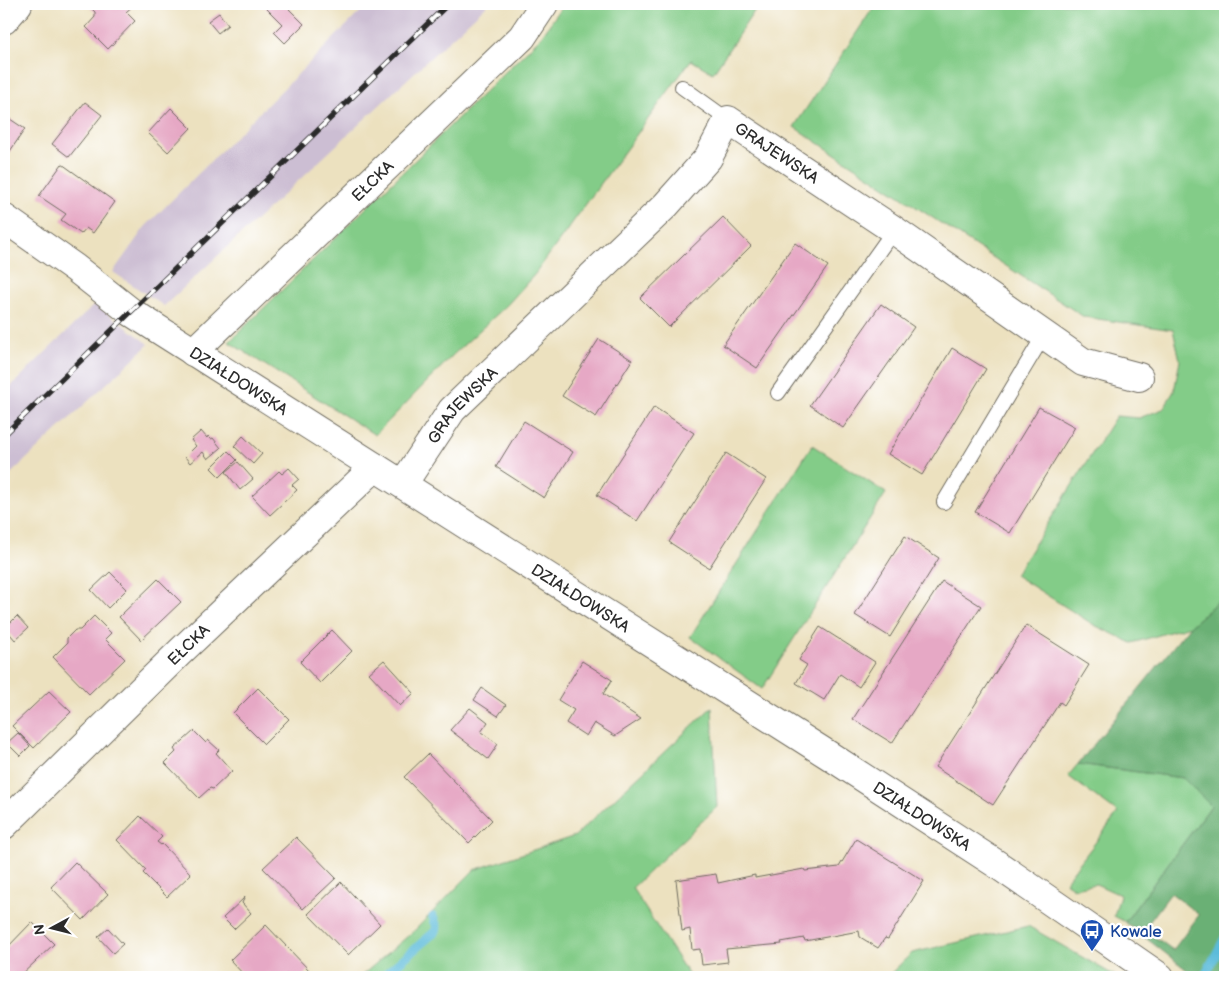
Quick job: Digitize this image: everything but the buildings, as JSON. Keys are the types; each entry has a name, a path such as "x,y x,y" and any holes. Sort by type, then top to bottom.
{"street":[{"path":"4,20 18,4"},
{"name":"EŁCKA","path":"193,352 522,37 544,4"},
{"name":"GRAJEWSKA","path":"403,484 452,410 666,206 708,158 728,120 894,230 1083,362 1139,377"},
{"name":"DZIAŁDOWSKA","path":"4,218 76,268 131,312 633,629 995,863 1160,977"},
{"name":"EŁCKA","path":"4,825 180,652 375,467"}],"lane":[{"path":"682,87 728,120"},
{"path":"778,393 894,230"},
{"path":"944,502 1044,336"}],"shaded area":[{"path":"368,4 488,4 164,306 113,272 145,227"},
{"path":"95,304 149,344 4,480 4,393"}],"green space":[{"path":"564,4 759,4 713,73 691,60 535,274 507,305 454,354 375,435 229,342 540,38"},
{"path":"868,4 1225,4 1225,595 1190,626 1132,643 1094,625 1015,575 1116,416 1139,418 1163,409 1174,391 1180,360 1173,330 1084,317 794,127 873,8"},
{"path":"812,445 886,493 762,689 690,637"},
{"path":"1225,595 1225,960 1218,977 1196,977 1125,922 1211,806 1183,778 1078,764 1190,626","holes":["1171,893 1199,915 1173,950 1144,929"]},
{"path":"712,707 717,807 632,888 690,977 360,977 415,930 474,870 575,836"},
{"path":"1078,764 1183,778 1211,806 1125,922 1114,916 1120,895 1096,884 1074,888 1065,882 1118,813 1068,776"},
{"path":"1028,926 1117,977 887,977 912,953"}],"waterway":[{"path":"382,977 436,931 437,927 433,917"},
{"path":"1204,977 1225,938"}],"railway":[{"path":"4,435 448,4"}],"place":[{"name":"Kowale","path":"1092,952"}]}
